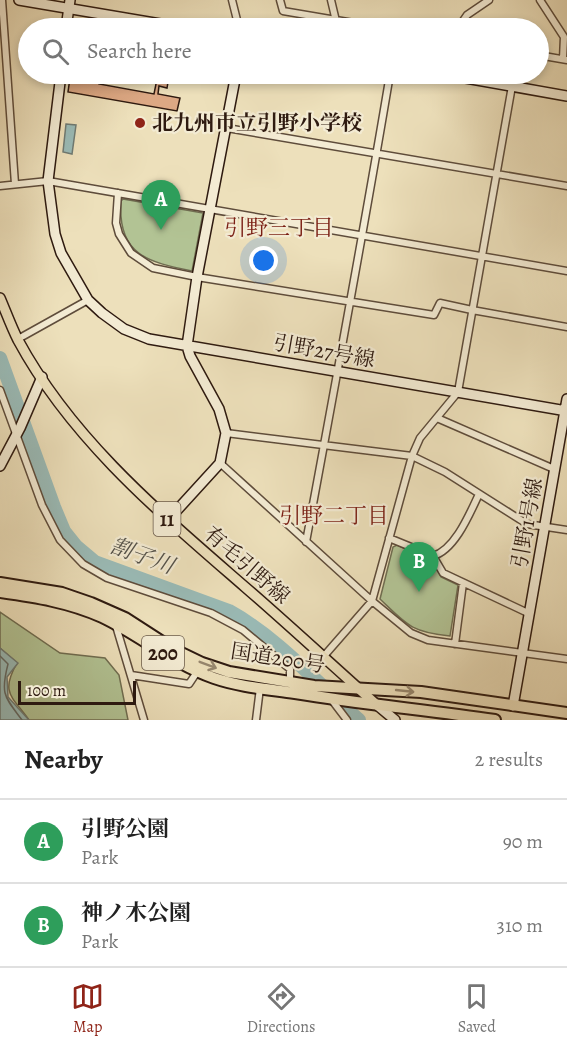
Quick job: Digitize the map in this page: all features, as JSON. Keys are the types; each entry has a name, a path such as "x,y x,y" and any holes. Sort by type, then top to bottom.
{"highway":[{"name":"国道200号","path":"0,583 62,592 91,603 124,618 173,649 202,663 229,672 314,686 421,692 513,706"},
{"name":"国道200号","path":"0,592 60,602 88,611 116,624 197,672 230,682 331,699 417,708 495,720"},
{"name":"200","path":"513,706 567,714"}],"main road":[{"name":"有毛引野線","path":"0,298 18,339 42,377 76,425 113,468 168,520 377,705"}],"street":[{"path":"2,0 15,184"},
{"path":"19,0 69,4 136,18"},
{"path":"232,0 237,18"},
{"path":"280,0 283,10 322,18"},
{"path":"331,0 335,18"},
{"path":"465,18 489,0"},
{"path":"540,0 564,37 565,60 549,57"},
{"name":"引野27号線","path":"60,84 48,181 55,234 65,261 88,300 102,314 124,329 149,339 187,346 566,410"},
{"path":"168,520 219,463 226,433 219,409 190,356 187,346 197,277 234,84"},
{"path":"306,542 349,301 363,236 388,84"},
{"path":"501,84 567,96"},
{"path":"324,656 372,601 412,456 420,438 458,392 512,86"},
{"path":"227,128 567,186"},
{"path":"0,186 48,181 567,271"},
{"path":"118,193 116,223 119,234 131,253 153,267 197,277 434,315 440,303 567,327"},
{"path":"18,339 88,300"},
{"path":"0,466 42,377"},
{"path":"0,390 3,407 18,431 42,505 60,540 83,564 107,578 212,613 243,630 290,669 290,683"},
{"name":"引野1号線","path":"513,706 567,399"},
{"path":"437,418 554,469"},
{"path":"226,433 412,456 445,472 526,524 567,530"},
{"path":"219,463 372,601 411,633 428,640 567,659"},
{"path":"389,538 433,556 442,554 464,526 479,494"},
{"path":"433,556 443,573 530,614"},
{"path":"455,644 463,583"},
{"path":"116,624 144,720"},
{"path":"130,675 189,684 197,672"},
{"path":"256,720 260,688"},
{"path":"331,699 347,720"},
{"path":"377,705 395,720"}],"green space":[{"path":"123,199 203,213 192,271 149,259 130,245 121,219"},
{"path":"397,545 427,558 434,563 441,577 458,585 450,636 426,632 410,626 380,599 393,547"},
{"path":"0,612 60,653 105,658 119,675 128,720 29,720 10,694 9,681 17,663 0,648"}],"water":[{"path":"66,124 76,125 72,154 63,152"},
{"path":"0,648 18,663 7,677 8,697 29,720 0,720"}],"building":[{"path":"69,84 99,84 154,94 156,84 168,84 167,88 159,86 158,94 180,98 177,111 68,92"}],"waterway":[{"name":"割子川","path":"0,358 54,507 64,531 76,546 95,562 229,611 247,622 281,648 359,720"}],"place":[{"name":"北九州市立引野小学校","path":"140,123"},
{"name":"引野公園","path":"161,230"},
{"name":"神ノ木公園","path":"419,592"}],"district":[{"name":"引野三丁目","path":"279,228"},
{"name":"引野二丁目","path":"334,516"}]}
